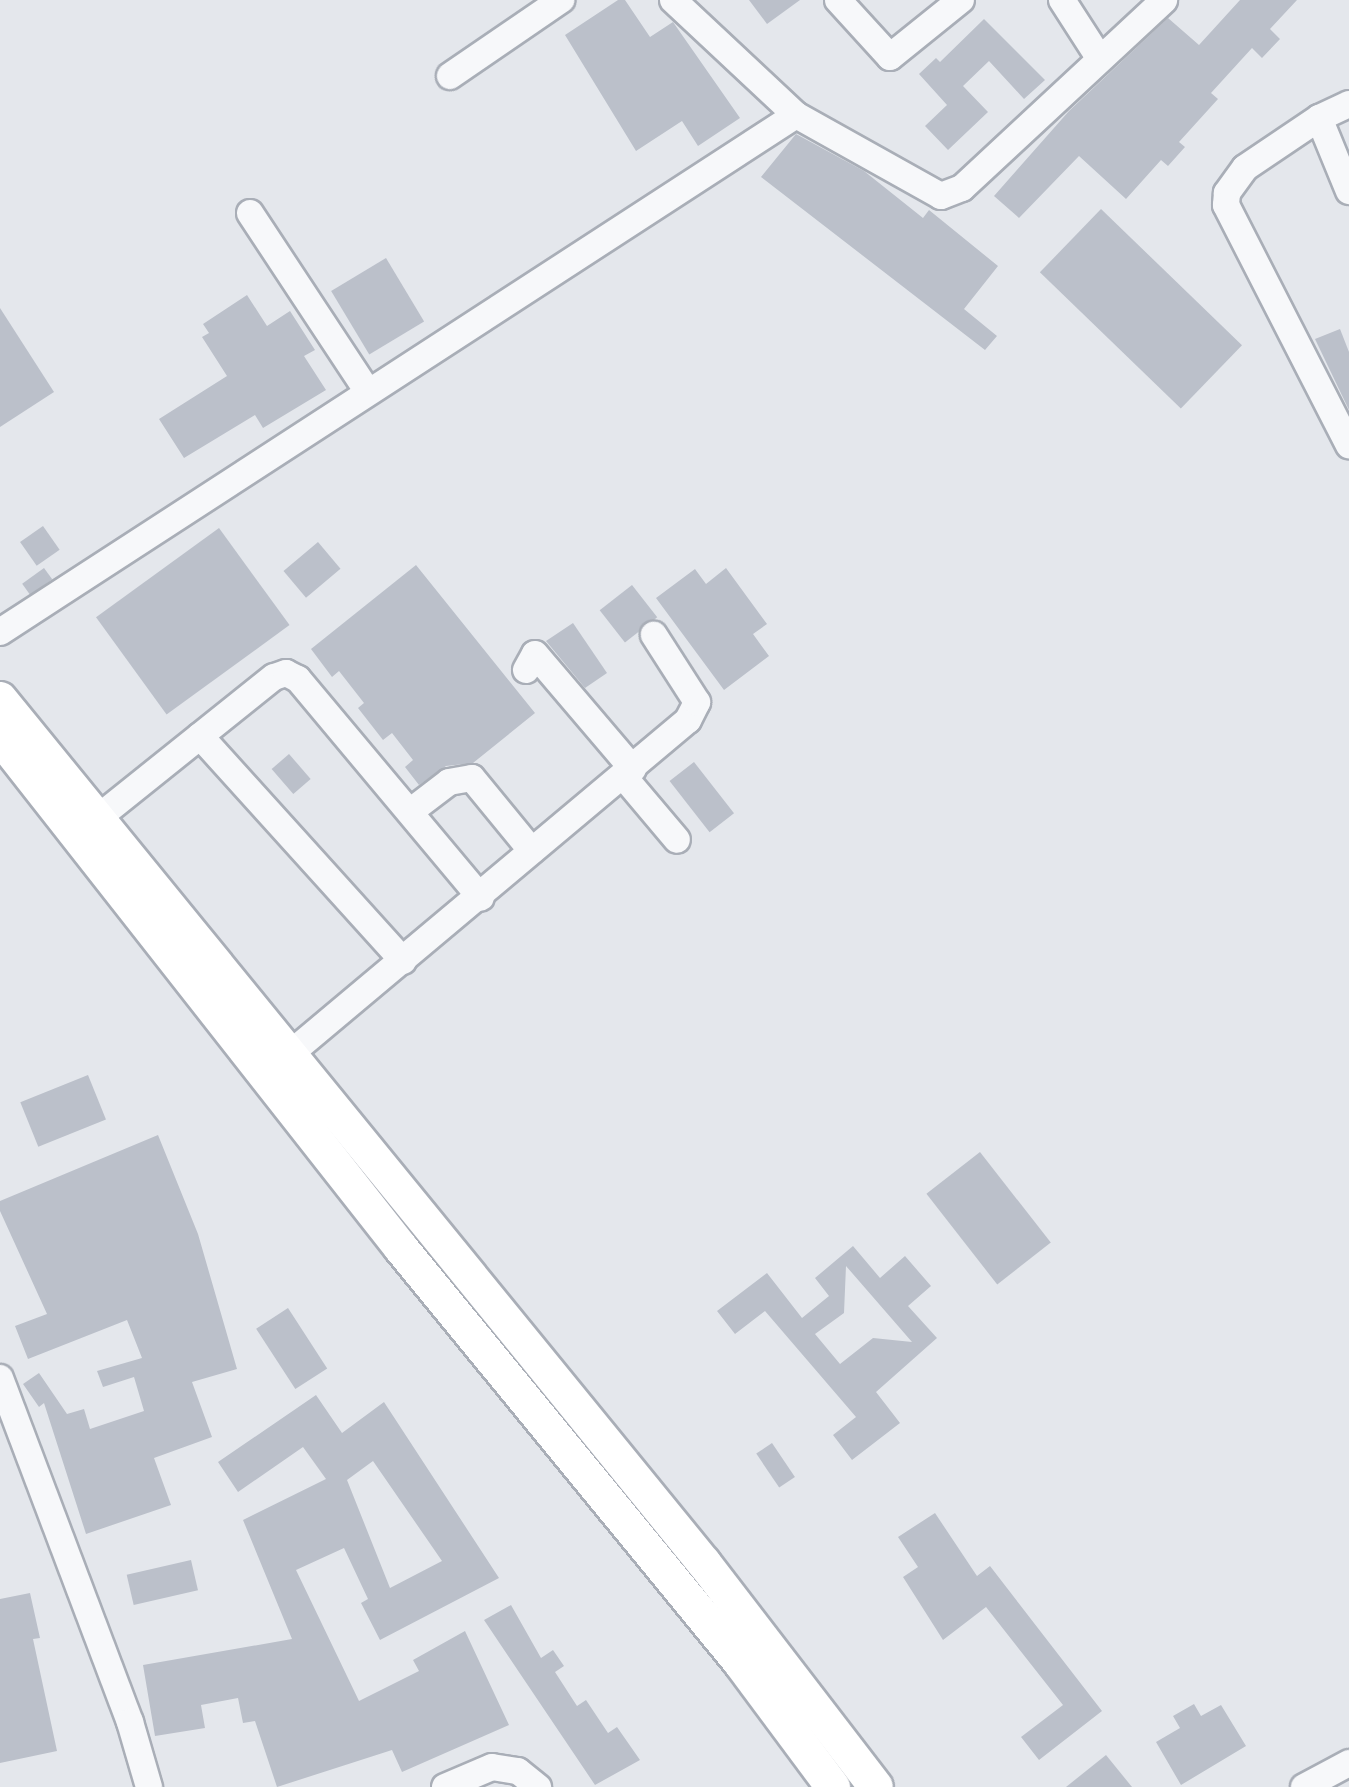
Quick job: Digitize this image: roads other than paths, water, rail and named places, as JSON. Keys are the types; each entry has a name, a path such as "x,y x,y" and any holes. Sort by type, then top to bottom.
{"main road":[{"path":"0,699 739,1607 876,1787"},
{"path":"0,737 401,1248 740,1662 833,1787"}],"street":[{"path":"450,76 561,0"},
{"path":"673,0 796,115 941,196 962,188 1164,0"},
{"path":"838,0 890,57 961,0"},
{"path":"1062,0 1100,59"},
{"path":"1349,104 1319,118 1245,168 1227,193 1226,205 1349,445"},
{"path":"0,632 796,115"},
{"path":"1319,118 1349,191"},
{"path":"250,213 368,392"},
{"path":"291,1053 481,898 688,720 697,702 654,635"},
{"path":"526,670 535,654 677,840"},
{"path":"99,817 200,736 286,673 298,679 481,898"},
{"path":"200,736 403,961"},
{"path":"411,811 449,782 472,778 532,851"},
{"path":"0,1378 130,1722 149,1787"},
{"path":"1304,1787 1348,1765"},
{"path":"445,1787 492,1767 518,1771 538,1787"}]}
